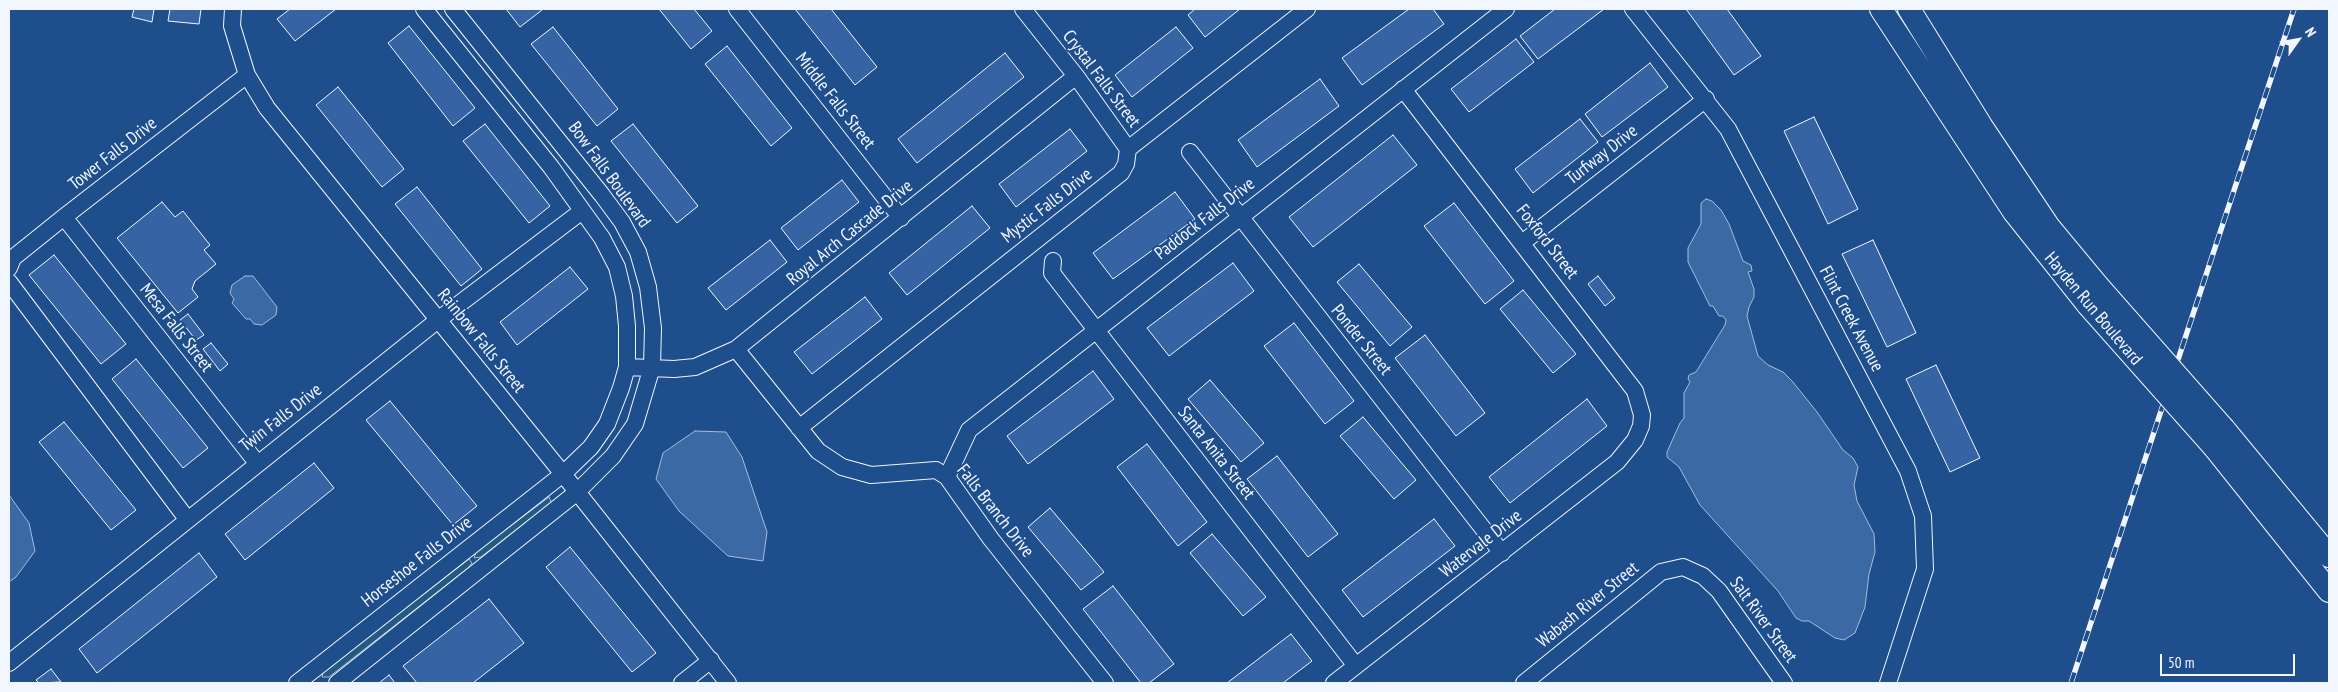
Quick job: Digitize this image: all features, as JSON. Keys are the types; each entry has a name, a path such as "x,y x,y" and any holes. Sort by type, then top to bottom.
{"main road":[{"name":"Hayden Run Boulevard","path":"1881,9 2014,212 2093,296 2219,438 2329,556"},
{"name":"Hayden Run Boulevard","path":"1909,9 1976,118 2093,296"},
{"name":"Hayden Run Boulevard","path":"2219,438 2329,591"}],"street":[{"name":"Rainbow Falls Street","path":"233,9 232,26 247,75 267,108 563,474 728,683"},
{"path":"424,9 551,168 602,238 617,267 624,296 627,326 627,367 606,424 591,446 563,474"},
{"name":"Bow Falls Boulevard","path":"453,9 622,222 638,252 648,287 653,328 652,367 645,395 632,429 613,456 576,492"},
{"name":"Middle Falls Street","path":"737,9 901,218"},
{"name":"Crystal Falls Street","path":"1023,9 1076,76 1128,149"},
{"path":"1128,149 1307,9"},
{"name":"Paddock Falls Drive","path":"947,477 969,430 1095,329 1506,9"},
{"name":"Flint Creek Avenue","path":"1633,9 1728,130 1908,471 1923,516 1925,569 1889,682"},
{"name":"Tower Falls Drive","path":"9,268 13,258 64,216 247,75"},
{"name":"Royal Arch Cascade Drive","path":"627,367 695,367 736,350 1076,76"},
{"name":"Foxford Street","path":"1403,89 1635,391 1642,415 1641,426"},
{"name":"Turfway Drive","path":"1522,243 1706,100"},
{"name":"Mystic Falls Drive","path":"799,428 1120,173 1126,164 1128,149"},
{"name":"Ponder Street","path":"1190,152 1502,553"},
{"name":"Twin Falls Drive","path":"9,662 438,320 582,211"},
{"name":"Mesa Falls Street","path":"64,216 257,463"},
{"name":"Santa Anita Street","path":"1053,261 1052,273 1356,666"},
{"path":"9,282 187,519"},
{"name":"Falls Branch Drive","path":"736,350 818,451 842,467 871,475 936,470 947,477 990,539 1105,683"},
{"name":"Watervale Drive","path":"1334,683 1616,462 1635,440 1641,426"},
{"name":"Horseshoe Falls Drive","path":"297,683 563,474"},
{"path":"337,683 576,492"},
{"name":"Wabash River Street","path":"1524,683 1661,572 1683,567"},
{"name":"Salt River Street","path":"1683,567 1703,576 1719,591 1784,683"},
{"path":"682,683 711,660"}],"shaded area":[{"path":"1706,199 1712,201 1721,210 1729,224 1743,261 1751,265 1752,271 1748,272 1754,289 1754,297 1747,316 1758,356 1768,365 1783,372 1792,381 1817,412 1843,450 1853,458 1858,467 1854,485 1857,501 1874,534 1875,552 1869,574 1865,607 1855,633 1844,640 1835,638 1809,621 1802,621 1796,618 1778,591 1700,505 1679,467 1667,457 1667,452 1684,418 1684,393 1690,382 1688,379 1689,375 1696,372 1725,325 1726,320 1723,316 1719,316 1713,306 1710,306 1688,262 1688,248 1701,224 1701,203"},
{"path":"245,276 253,276 277,307 276,315 262,325 254,324 250,319 246,319 232,303 234,299 230,293 232,285"},
{"path":"695,431 726,432 742,457 767,532 763,561 728,556 679,511 656,479 663,453"},
{"path":"9,495 29,523 35,551 16,577 9,582"},
{"path":"549,497 551,502 548,505 481,557 474,558 476,552"},
{"path":"469,559 472,563 468,568 329,677 322,677 323,672"}],"building":[{"path":"134,9 154,9 152,22 132,17"},
{"path":"170,9 201,9 199,24 168,21"},
{"path":"290,9 336,9 295,41 277,19"},
{"path":"506,9 541,9 542,10 520,27"},
{"path":"659,9 694,9 712,31 691,49"},
{"path":"795,9 831,9 877,67 855,85"},
{"path":"1195,9 1240,9 1205,37 1188,15"},
{"path":"1409,9 1433,9 1444,24 1362,85 1342,58"},
{"path":"1555,9 1604,9 1538,59 1520,36"},
{"path":"1686,9 1727,9 1761,56 1734,75"},
{"path":"409,26 475,108 453,126 388,43"},
{"path":"553,27 618,109 597,126 531,44"},
{"path":"1176,27 1193,48 1132,97 1115,75"},
{"path":"1516,39 1534,62 1469,112 1451,89"},
{"path":"727,46 792,128 771,146 705,64"},
{"path":"1005,53 1024,77 917,163 898,139"},
{"path":"1650,63 1668,87 1602,137 1585,114"},
{"path":"1320,79 1339,106 1257,167 1238,140"},
{"path":"338,87 404,169 382,187 316,105"},
{"path":"1814,117 1858,209 1828,224 1784,131"},
{"path":"1580,119 1598,142 1533,193 1515,169"},
{"path":"485,124 550,206 529,223 463,141"},
{"path":"633,124 698,206 677,223 611,141"},
{"path":"1070,129 1087,151 1016,207 999,184"},
{"path":"1393,135 1417,165 1313,247 1289,217"},
{"path":"842,180 859,202 798,250 781,228"},
{"path":"417,187 482,269 461,286 395,204"},
{"path":"1175,192 1195,219 1113,279 1093,253"},
{"path":"162,202 175,217 183,211 210,245 204,250 216,264 195,281 192,289 198,297 178,313 117,238"},
{"path":"1454,203 1514,281 1485,304 1424,226"},
{"path":"972,206 990,228 907,295 889,273"},
{"path":"770,240 787,262 726,310 708,288"},
{"path":"1873,240 1916,333 1887,347 1842,254"},
{"path":"54,255 126,344 101,364 29,275"},
{"path":"1233,263 1254,291 1169,356 1147,328"},
{"path":"1359,264 1412,327 1390,346 1337,282"},
{"path":"570,267 588,289 517,345 500,322"},
{"path":"1598,276 1615,298 1605,306 1588,284"},
{"path":"1523,290 1576,354 1553,373 1500,309"},
{"path":"865,297 882,319 812,374 794,352"},
{"path":"188,314 204,335 196,340 180,320"},
{"path":"1294,323 1354,401 1325,424 1264,346"},
{"path":"1425,335 1485,413 1456,436 1395,358"},
{"path":"211,343 228,364 220,371 203,349"},
{"path":"136,359 208,448 183,468 112,379"},
{"path":"1936,365 1980,458 1950,472 1906,379"},
{"path":"1093,371 1114,399 1028,464 1007,436"},
{"path":"1210,380 1264,443 1241,462 1188,399"},
{"path":"1587,399 1607,426 1510,503 1489,477"},
{"path":"390,401 477,506 453,525 366,420"},
{"path":"1363,417 1416,480 1394,499 1340,436"},
{"path":"64,422 136,510 111,530 39,442"},
{"path":"1147,444 1207,522 1178,546 1117,467"},
{"path":"1277,456 1338,534 1308,557 1247,479"},
{"path":"314,463 334,488 245,560 225,534"},
{"path":"1050,508 1104,572 1081,590 1028,527"},
{"path":"1434,519 1455,546 1363,617 1342,590"},
{"path":"1212,534 1266,597 1243,616 1190,553"},
{"path":"570,547 656,653 632,672 546,567"},
{"path":"199,553 217,577 97,673 79,649"},
{"path":"1113,586 1174,664 1149,683 1141,683 1083,609"},
{"path":"489,599 524,643 473,683 417,683 403,666"},
{"path":"1291,634 1312,661 1283,683 1227,683"},
{"path":"51,669 61,682 39,683 36,680"},
{"path":"389,675 395,683 379,683"}],"railway":[{"path":"2071,683 2294,9"}]}
